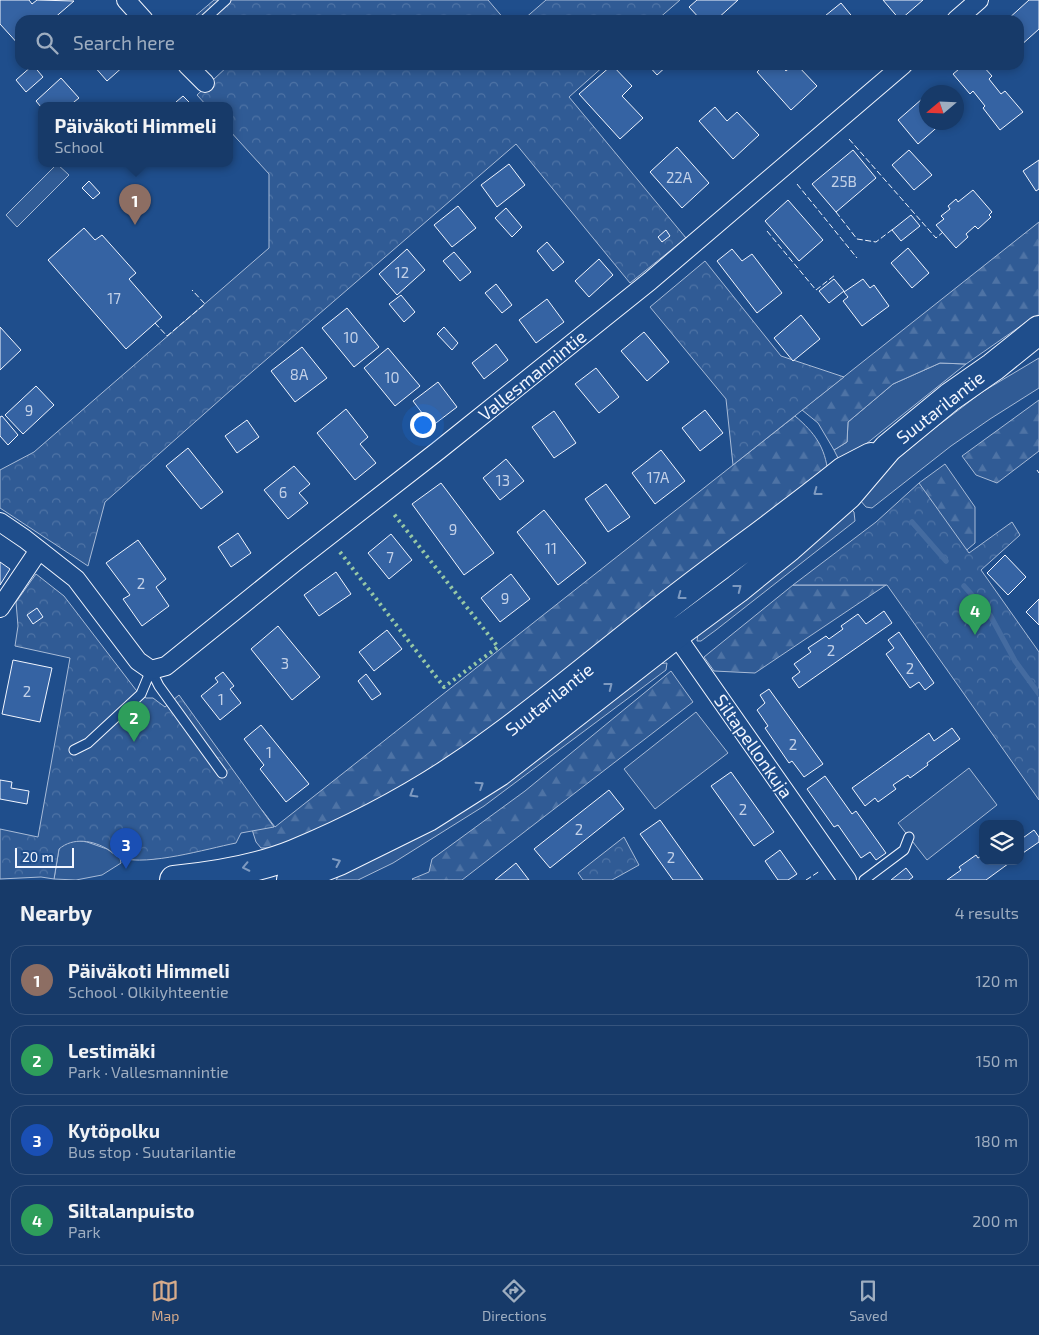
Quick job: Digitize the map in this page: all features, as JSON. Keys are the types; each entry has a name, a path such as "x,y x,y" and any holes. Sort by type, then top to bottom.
{"main road":[{"name":"Suutarilantie","path":"291,880 339,861 397,834 458,799 499,772 737,589 848,495 888,448 950,397 993,367 1039,330"},
{"name":"Suutarilantie","path":"993,367 1039,345"},
{"name":"Suutarilantie","path":"174,880 254,866 293,854 378,815 442,777 498,739 659,612 844,471 888,448"}],"street":[{"path":"126,0 140,15"},
{"path":"962,15 979,0"},
{"path":"192,70 205,83"},
{"name":"Vallesmannintie","path":"151,670 166,666 546,365 650,281 897,70"},
{"path":"0,522 76,579 138,661 151,670"},
{"path":"0,608 39,550"},
{"name":"Siltapellonkuja","path":"659,612 847,880"}],"lane":[{"path":"210,15 226,0"},
{"path":"74,750 88,743 141,694 151,670"},
{"path":"151,670 158,686 222,773"},
{"path":"864,880 904,850 908,837"}],"shaded area":[{"path":"54,167 60,167 69,175 17,227 6,215"},
{"path":"1039,358 1039,388 951,446 872,508 866,507 859,499 895,461 931,431 982,392"},
{"path":"940,363 966,364 841,464 834,450 847,442 848,422 893,384"},
{"path":"849,507 854,512 855,521 716,630 701,641 697,641 698,633"},
{"path":"667,663 666,670 484,806 393,863 358,880 336,880 342,871 656,664"},
{"path":"696,712 728,753 655,809 624,769"},
{"path":"969,768 997,805 927,860 898,823"},
{"path":"75,840 107,849 120,858 121,863 102,875 76,880 54,879 59,849 65,843"}],"green space":[{"path":"214,0 488,0 501,15 196,15"},
{"path":"546,0 680,0 663,15 529,15"},
{"path":"224,70 599,70 569,97 686,238 630,283 516,144 231,390 105,502 88,566 0,508 0,470 34,452 269,248 269,174 233,134 233,102 203,102 197,95"},
{"path":"1039,222 1039,315 966,364 940,363 893,384 848,422 847,442 834,450 818,423 802,410"},
{"path":"705,261 781,356 844,377 733,465 726,399 650,307"},
{"path":"1039,400 1039,451 997,483 976,475 962,456"},
{"path":"795,416 818,441 827,464 828,473 503,727 350,819 271,848 261,848 256,842 248,817 262,810 275,827"},
{"path":"945,464 975,507 975,543 934,578 919,483"},
{"path":"919,483 969,553 1012,522 1020,535 981,570 1039,652 1039,800 887,585 793,585 876,522"},
{"path":"36,574 64,596 136,690 146,698 153,698 165,707 179,695 274,827 241,833 236,843 178,856 147,860 121,858 96,844 77,841 59,849 54,879 41,877 0,879 0,829 38,837 70,658 15,646 18,626 16,602"},
{"path":"793,585 886,585 755,673 714,671 704,657"},
{"path":"671,671 693,702 462,880 412,879 429,872 432,859 525,791"},
{"path":"624,837 639,865 612,880 583,880 578,873"}],"building":[{"path":"0,0 29,0 32,4 37,0 74,1 58,15 15,15 15,40 0,24"},
{"path":"697,0 738,0 722,15 696,15 689,7"},
{"path":"883,0 923,0 906,15 896,15"},
{"path":"1029,0 1039,0 1039,29 1024,42 1024,15 1012,15"},
{"path":"841,3 851,15 826,15"},
{"path":"27,70 37,70 43,77 26,92 16,80"},
{"path":"97,70 119,70 107,81"},
{"path":"606,70 617,70 632,86 622,96 643,118 620,139 579,94"},
{"path":"652,70 662,70 657,75"},
{"path":"759,70 802,70 817,86 791,110 757,72"},
{"path":"958,70 987,70 992,76 989,79 1001,94 1005,91 1023,112 1000,130 973,91 970,94 953,74"},
{"path":"61,78 79,98 74,102 38,103 36,101"},
{"path":"183,96 189,102 176,102"},
{"path":"919,102 919,130 934,130 918,144 898,120"},
{"path":"715,107 727,121 737,112 759,135 733,159 699,121"},
{"path":"677,147 709,183 682,208 650,172"},
{"path":"853,150 876,178 836,212 812,184"},
{"path":"909,150 932,175 914,190 892,165"},
{"path":"1039,160 1039,189 1036,191 1023,171"},
{"path":"509,164 525,185 497,207 481,185"},
{"path":"89,181 100,193 93,199 82,188"},
{"path":"973,190 992,212 989,215 991,217 978,229 975,226 966,234 968,237 956,248 936,225 944,219 941,216 950,209 948,206 956,199 958,202"},
{"path":"788,200 823,240 799,261 765,221"},
{"path":"458,206 476,228 452,247 434,225"},
{"path":"506,208 522,227 512,237 495,218"},
{"path":"911,215 920,226 901,241 892,230"},
{"path":"84,228 95,240 102,235 136,273 129,279 162,317 126,349 48,260"},
{"path":"666,230 670,236 662,242 658,237"},
{"path":"547,242 564,262 553,271 537,251"},
{"path":"908,248 929,273 912,288 891,263"},
{"path":"407,249 425,270 397,295 379,274"},
{"path":"732,249 742,261 752,254 782,293 757,313 717,261"},
{"path":"454,252 471,272 460,281 443,261"},
{"path":"599,259 613,275 589,297 575,281"},
{"path":"834,279 844,291 829,303 819,291"},
{"path":"863,279 870,288 874,285 889,306 862,326 843,301 848,297 844,292"},
{"path":"496,284 512,305 502,313 485,293"},
{"path":"401,295 415,312 404,322 389,304"},
{"path":"547,299 564,322 536,343 519,320"},
{"path":"347,308 379,347 354,367 322,328"},
{"path":"801,315 820,339 793,361 774,338"},
{"path":"0,327 21,350 0,370"},
{"path":"444,327 458,343 452,350 437,334"},
{"path":"644,332 669,362 647,381 621,351"},
{"path":"496,344 508,360 484,379 472,363"},
{"path":"302,347 327,378 295,402 271,371"},
{"path":"388,348 420,386 395,406 364,368"},
{"path":"596,368 619,397 599,413 575,384"},
{"path":"438,382 457,407 432,426 413,401"},
{"path":"36,386 54,405 23,434 5,415"},
{"path":"346,409 368,437 360,444 376,463 355,480 317,433"},
{"path":"705,410 723,433 700,451 682,428"},
{"path":"554,411 576,443 554,458 532,427"},
{"path":"2,416 18,435 8,445 0,436 0,417"},
{"path":"247,420 259,437 237,453 225,436"},
{"path":"188,448 223,492 201,509 166,466"},
{"path":"661,450 685,481 655,504 632,473"},
{"path":"506,459 524,481 500,500 483,478"},
{"path":"294,466 310,484 299,493 308,503 288,519 264,490"},
{"path":"441,483 494,553 464,575 412,504"},
{"path":"606,484 630,517 608,532 585,499"},
{"path":"544,510 586,563 558,585 517,532"},
{"path":"238,533 251,553 231,567 218,547"},
{"path":"391,534 412,560 389,579 368,553"},
{"path":"138,540 166,579 156,587 169,606 142,626 123,599 130,595 106,563"},
{"path":"1005,555 1026,577 1008,595 987,573"},
{"path":"0,562 10,569 0,585"},
{"path":"336,572 351,594 319,616 304,595"},
{"path":"511,574 530,599 500,622 481,598"},
{"path":"1039,599 1039,625 1026,612"},
{"path":"37,608 43,617 33,624 27,615"},
{"path":"884,611 892,623 799,688 792,678 800,672 794,664 811,652 808,648 826,636 829,639 843,629 841,626 858,614 866,624"},
{"path":"278,626 320,677 292,700 251,649"},
{"path":"387,630 402,649 374,671 359,652"},
{"path":"899,632 934,683 925,690 919,682 910,688 886,654 894,648 888,640"},
{"path":"13,660 52,668 40,722 2,714"},
{"path":"223,672 234,686 230,689 241,703 220,720 201,696 218,682 215,678"},
{"path":"366,674 381,694 372,700 358,681"},
{"path":"769,689 823,764 804,777 792,761 789,763 765,728 768,726 757,710 765,703 760,695"},
{"path":"261,725 309,784 286,802 260,769 264,765 244,739"},
{"path":"952,728 960,739 910,778 908,775 893,785 896,789 878,802 875,798 865,806 852,788 929,733 934,741"},
{"path":"731,772 774,832 754,846 711,786"},
{"path":"825,776 852,814 856,811 886,853 876,860 870,852 861,858 838,825 834,827 807,789"},
{"path":"0,780 12,782 11,788 29,791 27,804 0,799"},
{"path":"609,790 624,809 550,868 534,849"},
{"path":"660,820 703,880 673,880 640,834"},
{"path":"1034,830 1039,837 1039,842 1024,852 1024,837"},
{"path":"780,850 797,874 788,880 778,880 765,861"},
{"path":"976,855 979,857 979,865 1007,865 986,880 947,880 961,870 959,867"},
{"path":"516,863 529,880 495,880"},
{"path":"906,868 913,877 909,880 891,880"}],"waterway":[{"path":"912,522 946,561"},
{"path":"964,586 990,615 1015,661 1039,694"}],"hedge":[{"path":"340,552 444,687 498,647 393,513"}],"fence":[{"path":"849,139 936,238 943,232"},
{"path":"797,184 857,258"},
{"path":"836,212 857,239 876,242 893,229"},
{"path":"767,231 816,290 835,275"},
{"path":"155,323 167,336 205,304 192,290"},
{"path":"806,880 820,871"}],"place":[{"name":"Päiväkoti Himmeli","path":"135,225"},
{"name":"Siltalanpuisto","path":"975,635"},
{"name":"Lestimäki","path":"134,742"},
{"name":"Kytöpolku","path":"126,869"}]}
